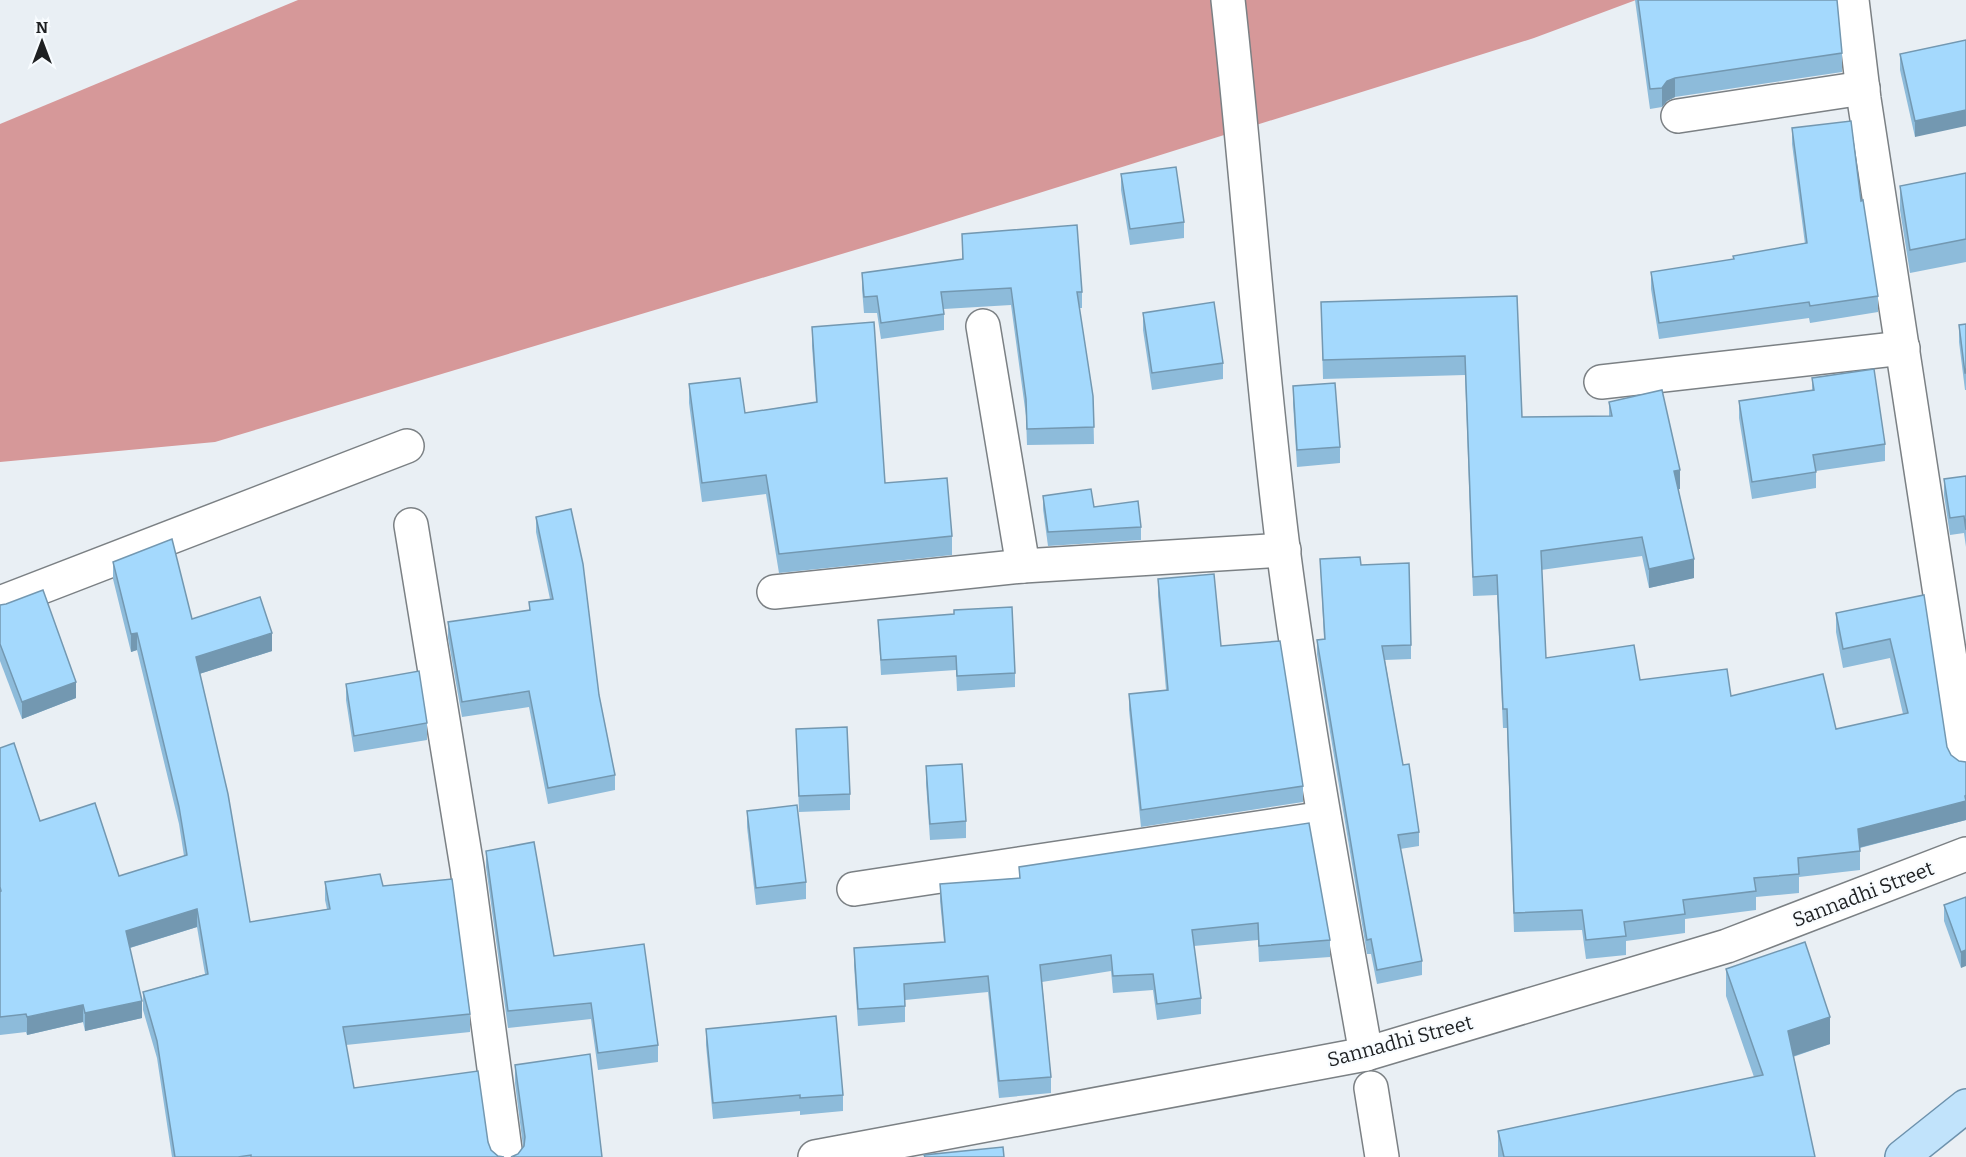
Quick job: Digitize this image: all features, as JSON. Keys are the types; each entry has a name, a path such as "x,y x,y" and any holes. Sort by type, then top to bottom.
{"main road":[{"path":"1902,1157 1966,1106"}],"street":[{"path":"1228,0 1244,143 1263,381 1284,550 1324,818 1366,1054"},
{"path":"1852,0 1863,88 1966,763"},
{"path":"1678,116 1863,88"},
{"path":"983,326 1023,566"},
{"path":"1601,382 1903,348"},
{"path":"0,603 407,446"},
{"path":"411,525 467,867 507,1157"},
{"path":"774,592 1023,566 1284,550"},
{"path":"854,889 1324,818"},
{"name":"Sannadhi Street","path":"815,1157 1366,1054 1727,946 1966,854"},
{"path":"1371,1088 1382,1157"}],"shaded area":[{"path":"298,0 1636,0 1534,38 905,235 215,442 0,462 0,124"}],"building":[{"path":"1638,0 1837,0 1842,53 1675,78 1667,81 1662,88 1650,89"},
{"path":"1966,40 1966,110 1915,121 1900,54"},
{"path":"1851,121 1861,201 1863,200 1878,296 1810,306 1809,302 1659,323 1651,272 1734,259 1733,256 1807,243 1792,128"},
{"path":"1176,167 1184,222 1130,229 1121,174"},
{"path":"1966,173 1966,239 1910,250 1900,186"},
{"path":"1077,225 1082,292 1077,292 1093,396 1094,427 1027,429 1026,399 1011,288 941,292 944,314 881,323 877,296 864,297 862,273 963,259 962,234"},
{"path":"1517,296 1522,417 1612,416 1609,402 1662,390 1680,470 1674,471 1694,559 1649,569 1642,537 1541,551 1546,658 1634,645 1640,680 1727,669 1731,696 1823,674 1836,729 1908,713 1890,639 1843,649 1836,613 1924,595 1947,747 1951,755 1959,761 1966,762 1966,801 1858,829 1860,851 1798,858 1799,874 1754,878 1756,891 1683,900 1685,914 1624,922 1626,936 1586,940 1582,910 1514,913 1507,709 1503,709 1497,575 1473,577 1465,356 1323,360 1321,302"},
{"path":"1214,302 1223,363 1152,373 1143,313"},
{"path":"874,322 885,483 947,478 952,536 779,554 766,475 702,483 689,384 740,378 745,413 817,402 812,327"},
{"path":"1966,324 1966,373 1965,373 1959,325"},
{"path":"1874,369 1885,444 1813,455 1816,472 1752,482 1739,401 1814,390 1812,378"},
{"path":"1335,383 1340,447 1297,450 1293,386"},
{"path":"1966,476 1966,530 1964,516 1950,518 1944,479"},
{"path":"1091,489 1094,507 1138,501 1141,527 1048,532 1043,496"},
{"path":"571,509 583,564 599,695 615,775 548,788 529,691 462,702 448,622 530,610 529,602 553,599 536,517"},
{"path":"172,539 192,619 260,597 272,633 196,657 228,794 250,922 330,909 325,882 380,874 383,886 452,879 470,1014 343,1027 354,1088 478,1071 488,1142 491,1150 498,1156 504,1157 251,1157 251,1155 175,1157 157,1041 143,992 208,974 197,909 126,931 142,1001 85,1013 83,1005 27,1017 26,1014 0,1017 0,748 14,743 40,821 95,803 119,876 187,855 179,807 137,633 131,634 113,562"},
{"path":"1360,557 1361,565 1409,563 1411,645 1382,646 1403,765 1409,764 1419,832 1398,835 1422,961 1377,970 1371,939 1367,940 1317,640 1325,639 1320,559"},
{"path":"1214,574 1221,646 1280,641 1303,786 1141,810 1129,694 1168,690 1158,579"},
{"path":"43,590 76,682 22,702 0,644 0,605"},
{"path":"1012,607 1015,673 957,676 956,656 881,660 878,620 954,614 954,610"},
{"path":"419,671 427,723 354,736 346,684"},
{"path":"847,727 850,794 799,796 796,729"},
{"path":"962,764 966,821 930,824 926,766"},
{"path":"797,805 806,882 756,888 747,811"},
{"path":"1309,823 1330,940 1259,946 1258,923 1192,930 1201,998 1157,1004 1153,974 1113,976 1111,955 1040,965 1051,1077 999,1081 988,976 904,984 905,1006 858,1009 854,948 945,942 940,884 1020,878 1019,867"},
{"path":"534,842 554,956 644,944 658,1045 598,1053 591,1003 508,1011 486,851"},
{"path":"1966,897 1966,950 1961,952 1944,905"},
{"path":"1805,942 1830,1017 1788,1031 1815,1157 1504,1157 1498,1131 1763,1075 1726,969"},
{"path":"836,1016 843,1095 800,1098 800,1095 713,1103 706,1029"},
{"path":"590,1054 602,1157 511,1157 518,1154 524,1146 525,1137 515,1065"},
{"path":"1003,1147 1004,1157 925,1157 924,1155"}]}
